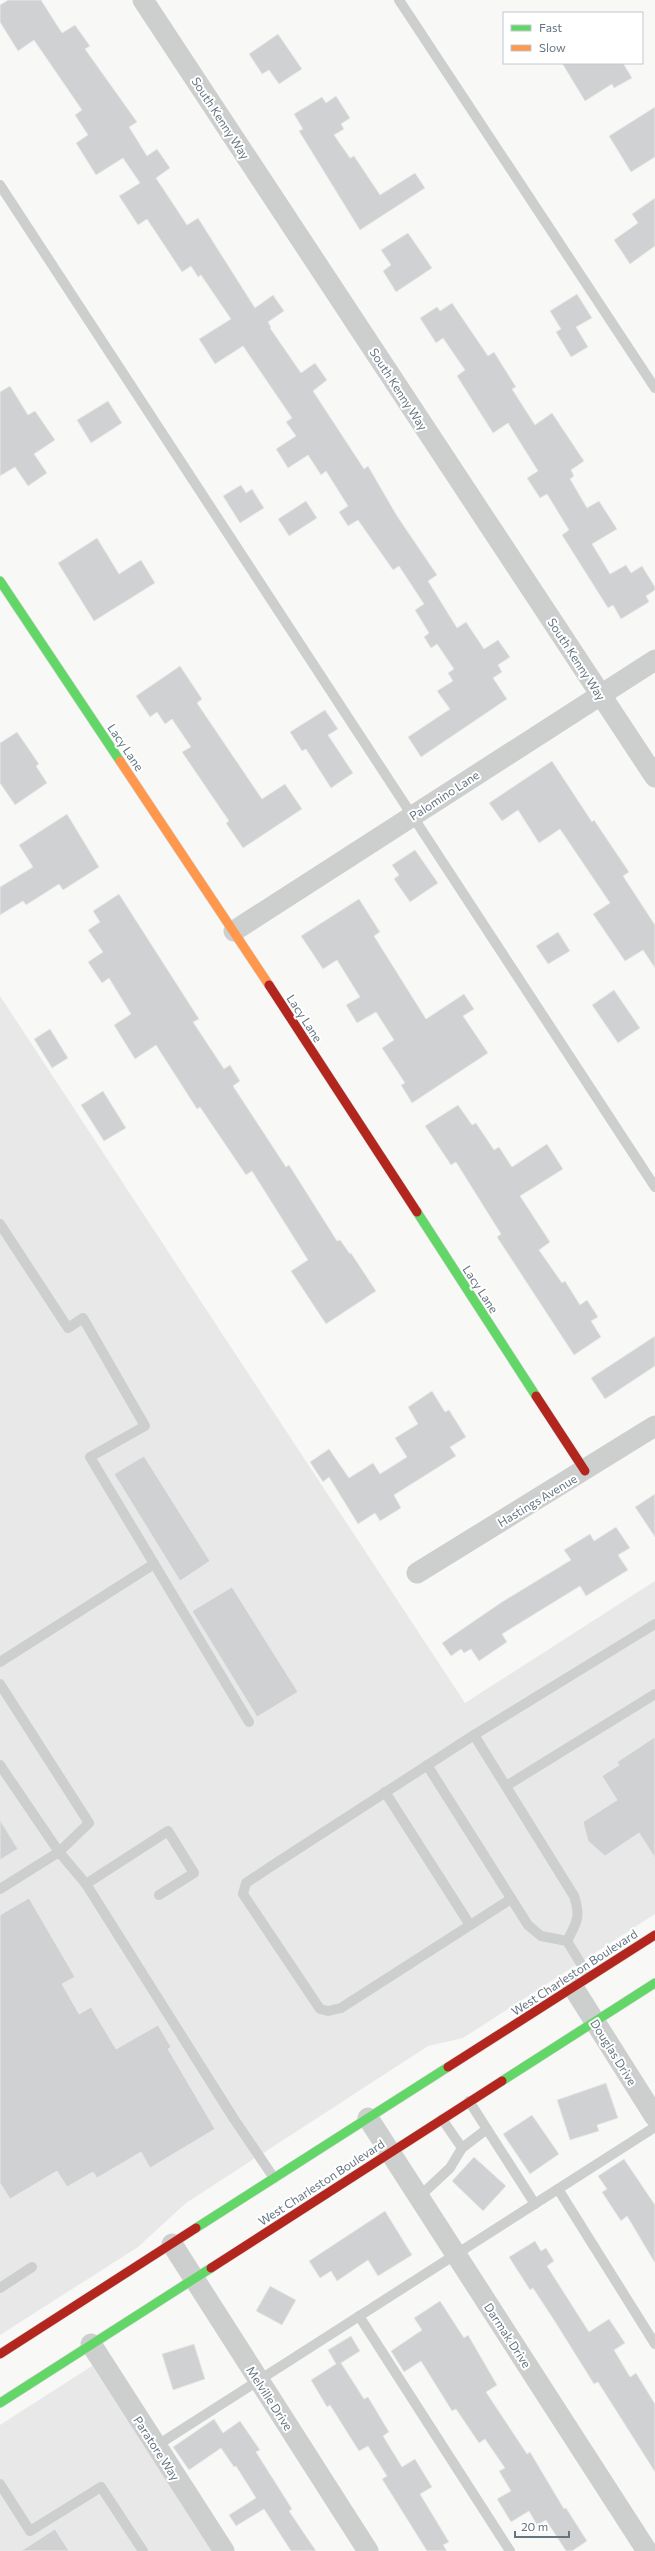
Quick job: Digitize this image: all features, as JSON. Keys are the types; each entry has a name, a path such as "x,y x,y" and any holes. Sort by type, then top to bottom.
{"main road":[{"name":"Lacy Lane","path":"0,580 234,931 585,1471"},
{"name":"West Charleston Boulevard","path":"0,2354 655,1934"},
{"name":"West Charleston Boulevard","path":"0,2403 655,1983"}],"street":[{"name":"South Kenny Way","path":"143,0 655,777"},
{"name":"Palomino Lane","path":"234,931 655,660"},
{"name":"Hastings Avenue","path":"417,1573 585,1471 655,1426"},
{"name":"Douglas Drive","path":"581,1982 594,2022 655,2117"},
{"name":"Darmak Drive","path":"368,2118 389,2153 456,2254 647,2551"},
{"name":"Melville Drive","path":"172,2244 368,2551"},
{"name":"Paratore Way","path":"91,2344 224,2551"}],"lane":[{"path":"399,0 655,388"},
{"path":"0,185 655,1187"},
{"path":"0,1224 68,1328 83,1318 145,1426 90,1457 248,1722"},
{"path":"0,1662 154,1564"},
{"path":"511,1899 341,2008 328,2011 320,2009 243,1894 246,1883 474,1735 655,1624"},
{"path":"0,1684 89,1823 59,1852 0,1889"},
{"path":"506,1786 655,1694"},
{"path":"474,1735 574,1896 579,1912 576,1924 567,1941 581,1982"},
{"path":"0,1765 59,1852 86,1884 234,2120 274,2178"},
{"path":"427,1765 528,1925 541,1936 567,1941"},
{"path":"385,1792 470,1925"},
{"path":"86,1884 168,1831 194,1873 159,1895"},
{"path":"469,2101 535,2204"},
{"path":"442,2119 462,2148"},
{"path":"156,2446 655,2127"},
{"path":"419,2197 450,2168 462,2148 487,2129"},
{"path":"558,2189 655,2344"},
{"path":"0,2288 32,2267"},
{"path":"359,2316 510,2551"},
{"path":"0,2484 30,2531 101,2487 143,2551"}],"shaded area":[{"path":"0,996 465,1703 655,1581 655,1914 463,2038 428,2046 186,2203 138,2247 0,2335"},
{"path":"92,2366 213,2551 0,2551 0,2425"}],"building":[{"path":"8,0 41,0 62,33 75,25 90,46 85,49 137,122 129,127 147,156 157,149 170,168 156,178 187,225 198,218 255,308 273,295 284,311 268,322 271,327 270,328 301,373 315,363 327,380 313,391 364,469 368,466 397,516 437,575 428,581 457,628 466,622 484,649 498,640 510,657 498,665 502,672 493,678 507,699 421,757 408,737 450,709 437,691 453,681 448,673 454,669 437,644 431,648 424,637 429,633 415,610 424,604 399,566 393,570 358,520 348,526 339,512 348,506 326,471 321,475 308,455 288,468 276,449 296,436 286,422 292,418 243,346 215,364 199,339 231,319 201,275 198,277 191,266 182,272 147,219 138,225 119,196 140,183 123,158 96,175 76,143 88,135 75,115 82,110 34,40 18,51 0,22 0,5"},
{"path":"278,34 302,69 279,84 269,70 262,74 249,54"},
{"path":"563,64 624,64 632,78 614,88 612,84 585,101"},
{"path":"336,96 350,118 341,124 344,129 334,135 350,158 354,156 380,195 415,173 425,188 360,230 299,131 303,129 294,114 322,97 326,103"},
{"path":"655,107 655,157 631,172 609,136"},
{"path":"655,198 655,246 630,264 614,240 638,223 632,214"},
{"path":"408,233 432,268 396,292 383,271 391,265 381,250"},
{"path":"577,294 592,318 576,327 588,347 571,357 556,332 561,329 550,311"},
{"path":"452,303 488,356 494,352 516,387 512,389 535,425 552,413 584,461 571,470 574,476 570,479 587,508 599,501 617,529 592,544 610,574 626,565 631,573 642,566 655,587 655,590 646,596 649,602 621,619 613,605 608,608 562,535 569,530 547,494 540,498 527,478 538,471 508,423 493,433 457,376 465,370 443,338 436,343 420,318 437,307 440,311"},
{"path":"10,386 28,415 35,411 55,440 34,454 47,473 28,486 15,467 0,476 0,392"},
{"path":"108,401 122,423 91,443 77,420"},
{"path":"241,485 246,493 252,489 264,508 240,523 223,496"},
{"path":"306,501 317,518 289,536 278,519"},
{"path":"97,538 119,574 141,560 155,583 94,621 58,563"},
{"path":"180,666 202,699 197,703 262,799 285,784 302,809 243,848 226,823 229,821 182,752 191,747 172,719 165,724 157,712 150,717 136,696"},
{"path":"325,710 338,729 328,735 353,773 331,788 306,749 302,751 290,732"},
{"path":"17,732 39,764 36,766 47,783 15,805 0,783 0,743"},
{"path":"552,761 592,822 594,820 629,872 623,876 655,925 655,968 643,950 625,961 593,914 610,903 560,829 539,843 518,810 502,821 489,803"},
{"path":"67,814 99,867 63,890 59,884 26,905 23,901 0,915 0,887 33,867 19,845"},
{"path":"415,850 438,883 410,902 394,879 399,875 392,865"},
{"path":"119,894 199,1019 193,1022 224,1069 230,1065 240,1081 233,1086 286,1167 289,1165 337,1241 340,1240 350,1254 351,1253 376,1291 326,1324 291,1271 308,1260 252,1171 246,1175 200,1107 197,1109 156,1045 135,1059 114,1025 131,1014 109,978 102,983 88,962 103,952 88,930 100,922 93,911"},
{"path":"359,899 380,932 374,936 426,1019 464,994 474,1009 463,1016 488,1053 412,1103 401,1085 405,1083 382,1048 394,1040 376,1012 357,1023 346,1005 360,997 337,960 323,969 301,936"},
{"path":"558,932 570,951 548,964 536,946"},
{"path":"614,990 640,1028 618,1043 592,1005"},
{"path":"50,1029 68,1058 52,1068 34,1039"},
{"path":"103,1091 126,1128 104,1141 81,1105"},
{"path":"458,1105 472,1125 476,1123 494,1150 499,1147 512,1167 547,1144 563,1169 520,1196 550,1242 539,1250 562,1283 565,1281 580,1305 587,1300 598,1317 591,1321 601,1337 574,1355 497,1237 501,1234 456,1162 451,1165 425,1126"},
{"path":"655,1336 655,1366 605,1399 591,1378"},
{"path":"432,1391 445,1412 449,1410 466,1437 450,1447 456,1456 394,1495 401,1508 380,1521 375,1513 358,1524 329,1477 323,1482 310,1462 329,1449 349,1478 373,1463 380,1474 407,1457 395,1438 418,1424 408,1407"},
{"path":"144,1456 210,1561 180,1581 114,1474"},
{"path":"655,1494 655,1537 635,1507"},
{"path":"616,1527 630,1548 618,1555 628,1570 586,1596 580,1586 502,1634 507,1642 479,1661 471,1649 464,1653 461,1649 451,1656 442,1643 502,1602 571,1560 564,1550 590,1534 594,1541"},
{"path":"232,1587 298,1692 257,1717 192,1611"},
{"path":"655,1737 655,1858 639,1833 605,1856 588,1841 583,1822 617,1800 602,1776 619,1765 617,1762"},
{"path":"0,1820 18,1849 0,1860"},
{"path":"29,1898 75,1977 62,1984 79,2014 91,2007 116,2049 158,2025 171,2047 168,2049 215,2129 150,2168 141,2152 97,2178 93,2172 67,2187 57,2171 10,2199 0,2183 0,1915"},
{"path":"606,2083 618,2118 597,2125 599,2131 570,2140 557,2100"},
{"path":"532,2115 559,2154 530,2174 503,2134"},
{"path":"474,2157 506,2186 483,2211 452,2181"},
{"path":"624,2159 655,2205 655,2263 627,2216 621,2221 602,2192 607,2189 598,2176"},
{"path":"385,2211 412,2255 378,2276 368,2260 337,2281 331,2271 320,2278 309,2261"},
{"path":"535,2241 541,2251 546,2248 554,2261 547,2266 589,2332 609,2319 625,2343 614,2350 630,2377 636,2373 655,2404 655,2472 598,2382 594,2384 533,2288 530,2290 509,2257"},
{"path":"270,2286 296,2300 282,2325 256,2311"},
{"path":"440,2301 464,2338 468,2335 497,2385 486,2392 527,2454 530,2452 564,2509 566,2508 587,2541 572,2551 566,2551 546,2520 537,2525 529,2511 511,2522 497,2499 511,2491 499,2471 505,2468 485,2439 479,2443 456,2409 452,2411 421,2361 404,2372 391,2351 422,2330 414,2318"},
{"path":"351,2336 360,2351 341,2363 364,2399 368,2397 389,2432 383,2436 402,2467 415,2459 432,2487 420,2494 449,2542 443,2545 447,2551 427,2551 382,2479 387,2476 368,2446 359,2451 330,2405 327,2407 311,2380 336,2364 328,2350"},
{"path":"194,2344 205,2379 173,2390 162,2354"},
{"path":"214,2419 223,2433 240,2421 260,2450 256,2452 292,2509 289,2511 316,2551 291,2551 264,2509 236,2526 229,2515 256,2498 236,2466 234,2467 221,2448 189,2470 173,2447"},
{"path":"55,2529 69,2551 21,2551"}],"traffic: fast":[{"path":"0,581 120,761"},
{"path":"417,1212 536,1396"},
{"path":"502,2081 655,1983"},
{"path":"196,2228 448,2067"},
{"path":"0,2403 211,2268"}],"traffic: slow":[{"path":"120,761 269,985"}],"traffic: jam":[{"path":"269,985 417,1212"},
{"path":"536,1396 585,1471"},
{"path":"448,2067 655,1935"},
{"path":"211,2268 502,2081"},
{"path":"0,2354 196,2228"}]}
